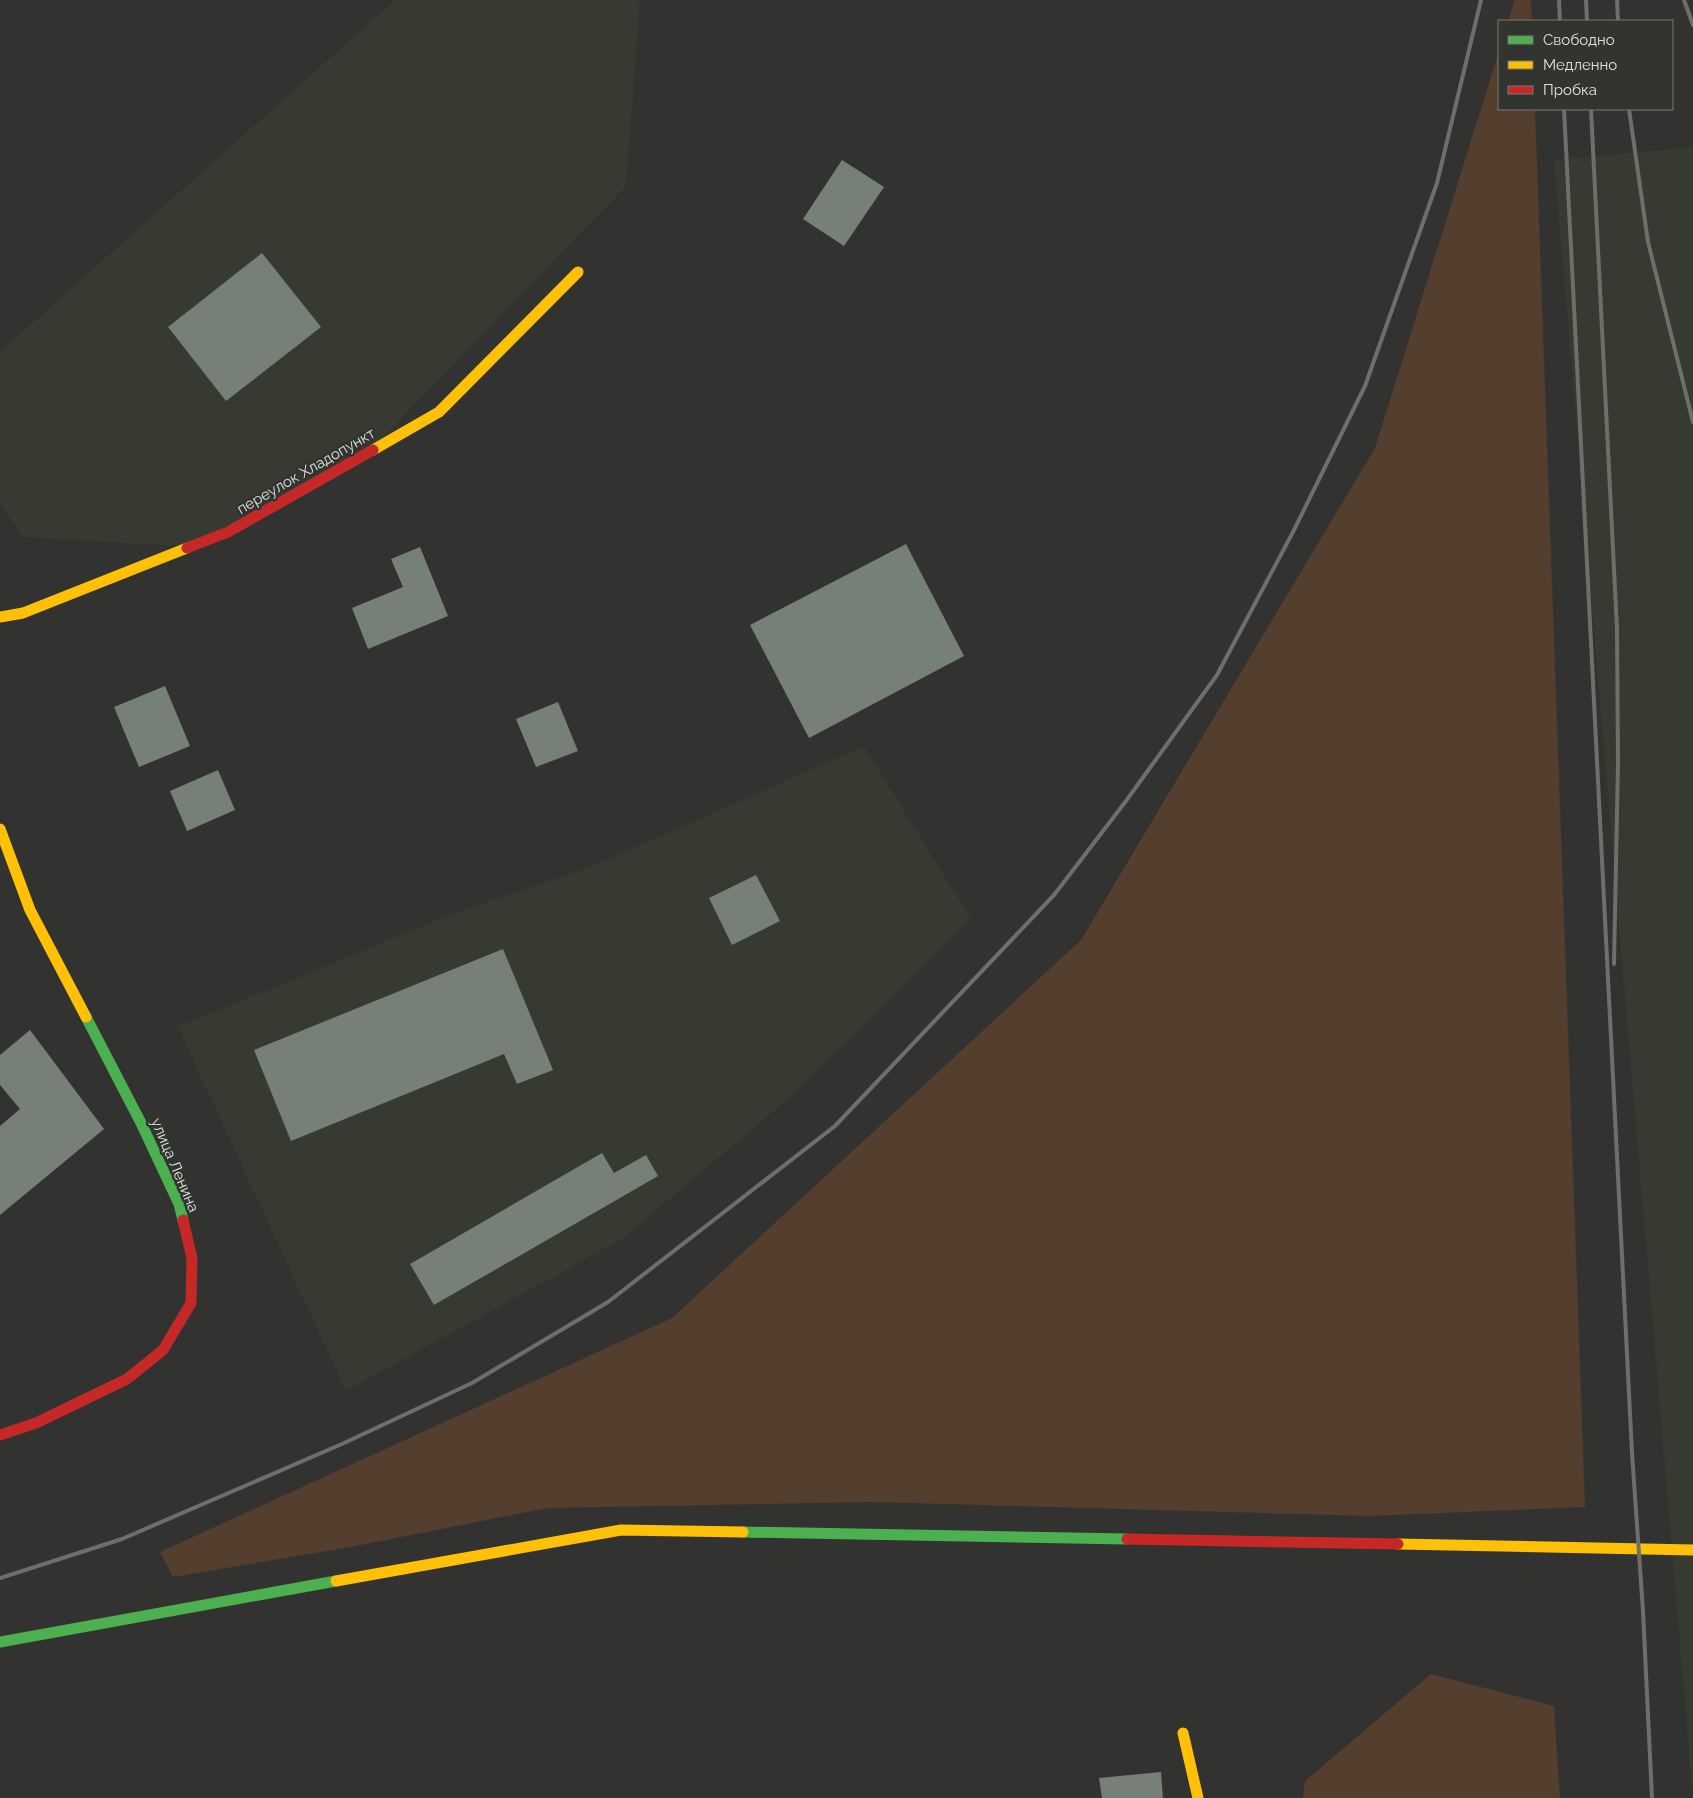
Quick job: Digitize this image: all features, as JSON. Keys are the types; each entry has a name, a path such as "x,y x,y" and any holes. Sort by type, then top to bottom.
{"street":[{"name":"переулок Хладопункт","path":"0,617 23,613 228,532 438,412 578,272"},
{"name":"улица Ленина","path":"0,829 30,910 142,1123 179,1204 192,1258 191,1303 163,1350 127,1379 36,1423 0,1435"},
{"path":"0,1642 621,1530 1693,1550"},
{"path":"1183,1733 1198,1798"}],"shaded area":[{"path":"395,0 640,0 626,186 367,454 191,547 24,537 0,504 0,352"},
{"path":"1515,0 1531,0 1532,20 1508,20"},
{"path":"1498,54 1498,110 1535,110 1585,1507 1370,1516 871,1502 547,1508 351,1547 173,1577 160,1552 672,1318 1081,940 1375,448"},
{"path":"1693,147 1693,1798 1554,160"},
{"path":"864,746 971,919 794,1094 622,1239 346,1391 178,1027 447,916 595,865"},
{"path":"1431,1674 1554,1706 1560,1798 1303,1798 1305,1781"}],"building":[{"path":"842,160 884,187 844,246 803,219"},
{"path":"262,253 321,327 226,401 168,327"},
{"path":"906,544 964,656 809,738 750,625"},
{"path":"420,547 448,616 368,649 352,608 403,587 391,559"},
{"path":"165,686 190,746 139,767 114,707"},
{"path":"558,702 578,751 536,767 516,719"},
{"path":"218,770 235,810 187,831 170,791"},
{"path":"756,875 780,921 732,945 709,898"},
{"path":"503,949 553,1070 517,1084 504,1054 291,1141 254,1050"},
{"path":"30,1030 104,1129 0,1215 0,1126 20,1109 0,1085 0,1055"},
{"path":"602,1153 614,1173 646,1155 658,1176 434,1305 410,1264"},
{"path":"1161,1772 1163,1798 1102,1798 1099,1778"}],"railway":[{"path":"0,1578 122,1539 342,1444 472,1383 608,1302 835,1126 1054,895 1126,801 1217,675 1293,532 1365,386 1437,183 1481,0"},
{"path":"1559,0 1560,20"},
{"path":"1586,0 1587,20"},
{"path":"1617,0 1618,20"},
{"path":"1684,0 1693,25"},
{"path":"1564,110 1632,1453 1643,1611 1652,1798"},
{"path":"1591,110 1617,629 1618,763 1614,964"},
{"path":"1629,110 1648,242 1693,422"}],"traffic: fast":[{"path":"86,1017 141,1123 179,1204 183,1220"},
{"path":"743,1532 1127,1539"},
{"path":"0,1642 336,1581"}],"traffic: slow":[{"path":"373,450 439,412 578,272"},
{"path":"0,617 23,613 187,548"},
{"path":"0,829 30,910 86,1017"},
{"path":"336,1581 621,1530 743,1532"},
{"path":"1398,1544 1693,1550"},
{"path":"1183,1733 1198,1798"}],"traffic: jam":[{"path":"187,548 228,532 373,450"},
{"path":"0,1435 36,1423 127,1379 163,1350 191,1303 192,1258 183,1220"},
{"path":"1127,1539 1398,1544"}]}
